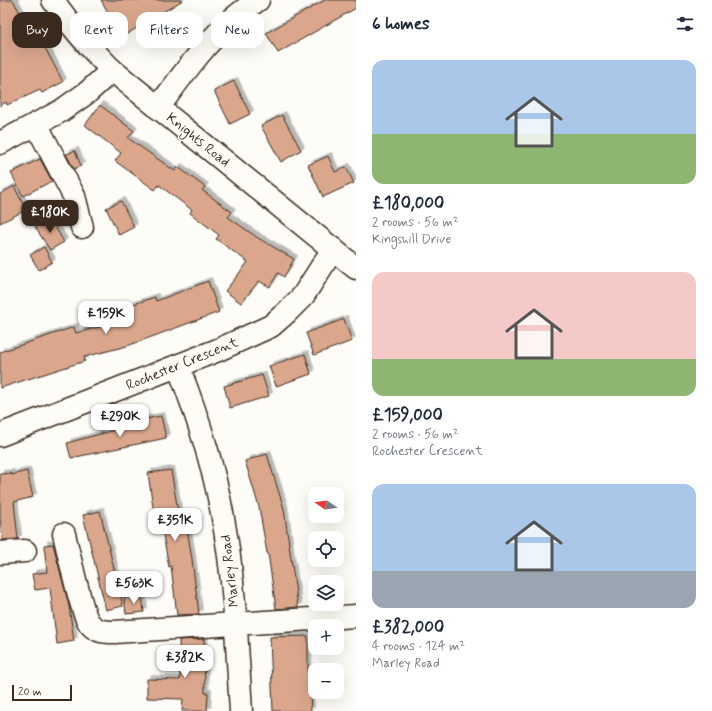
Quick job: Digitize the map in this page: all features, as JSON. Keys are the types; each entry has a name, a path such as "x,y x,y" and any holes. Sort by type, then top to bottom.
{"street":[{"name":"Knights Road","path":"53,0 86,44 112,70 356,268"},
{"path":"158,108 194,61 222,28 258,0"},
{"path":"0,142 61,111 88,92 112,70"},
{"path":"36,124 74,196 82,227"},
{"name":"Rochester Crescent","path":"0,435 218,350 271,326 303,296 333,249"},
{"name":"Marley Road","path":"178,366 194,406 208,454 219,501 229,557 236,624 241,711"},
{"path":"64,534 86,616 89,623 100,632 356,616"},
{"path":"0,553 25,551"}],"building":[{"path":"0,0 13,0 19,12 12,12 12,48 45,48 63,82 42,93 40,90 7,105 6,102 0,106"},
{"path":"101,0 183,0 163,12 136,12 136,29 128,33 128,12 108,12"},
{"path":"325,0 356,0 356,8 278,53 266,33"},
{"path":"234,81 250,114 230,124 214,91"},
{"path":"100,105 134,131 128,138 175,171 178,167 205,187 202,190 232,212 228,217 258,238 294,259 284,277 278,273 270,287 259,281 241,303 225,291 248,262 216,239 219,235 190,213 192,210 159,185 155,190 115,161 121,153 85,125"},
{"path":"282,115 301,150 281,162 261,126"},
{"path":"75,151 81,166 74,169 66,154"},
{"path":"328,156 335,172 346,167 354,183 323,197 308,165"},
{"path":"40,159 52,181 23,196 11,173"},
{"path":"14,186 26,210 0,223 0,194"},
{"path":"121,201 134,227 119,235 106,208"},
{"path":"50,218 64,242 50,250 35,227"},
{"path":"44,247 52,262 39,270 30,255"},
{"path":"208,281 219,312 127,346 84,357 85,361 0,388 0,352 74,327 76,333 133,318 128,306 155,297 156,301"},
{"path":"344,319 352,341 314,355 306,333"},
{"path":"305,354 311,374 276,386 269,366"},
{"path":"262,375 269,396 230,408 224,386"},
{"path":"161,416 166,438 71,458 67,443 122,428 121,424"},
{"path":"267,454 284,509 298,607 276,609 268,553 259,507 245,461"},
{"path":"171,470 179,517 185,516 199,614 177,615 171,566 169,567 159,513 154,514 148,473"},
{"path":"27,471 33,497 14,502 18,539 2,540 0,517 0,474 11,473 11,475"},
{"path":"100,511 123,606 106,610 83,515"},
{"path":"53,544 69,606 74,641 57,644 50,588 35,590 32,574 47,572 44,545"},
{"path":"142,596 144,612 126,614 124,598"},
{"path":"308,636 308,699 310,699 311,711 273,711 270,637"},
{"path":"204,639 205,693 208,693 207,711 182,711 183,699 147,698 147,679 180,680 179,640"}]}
